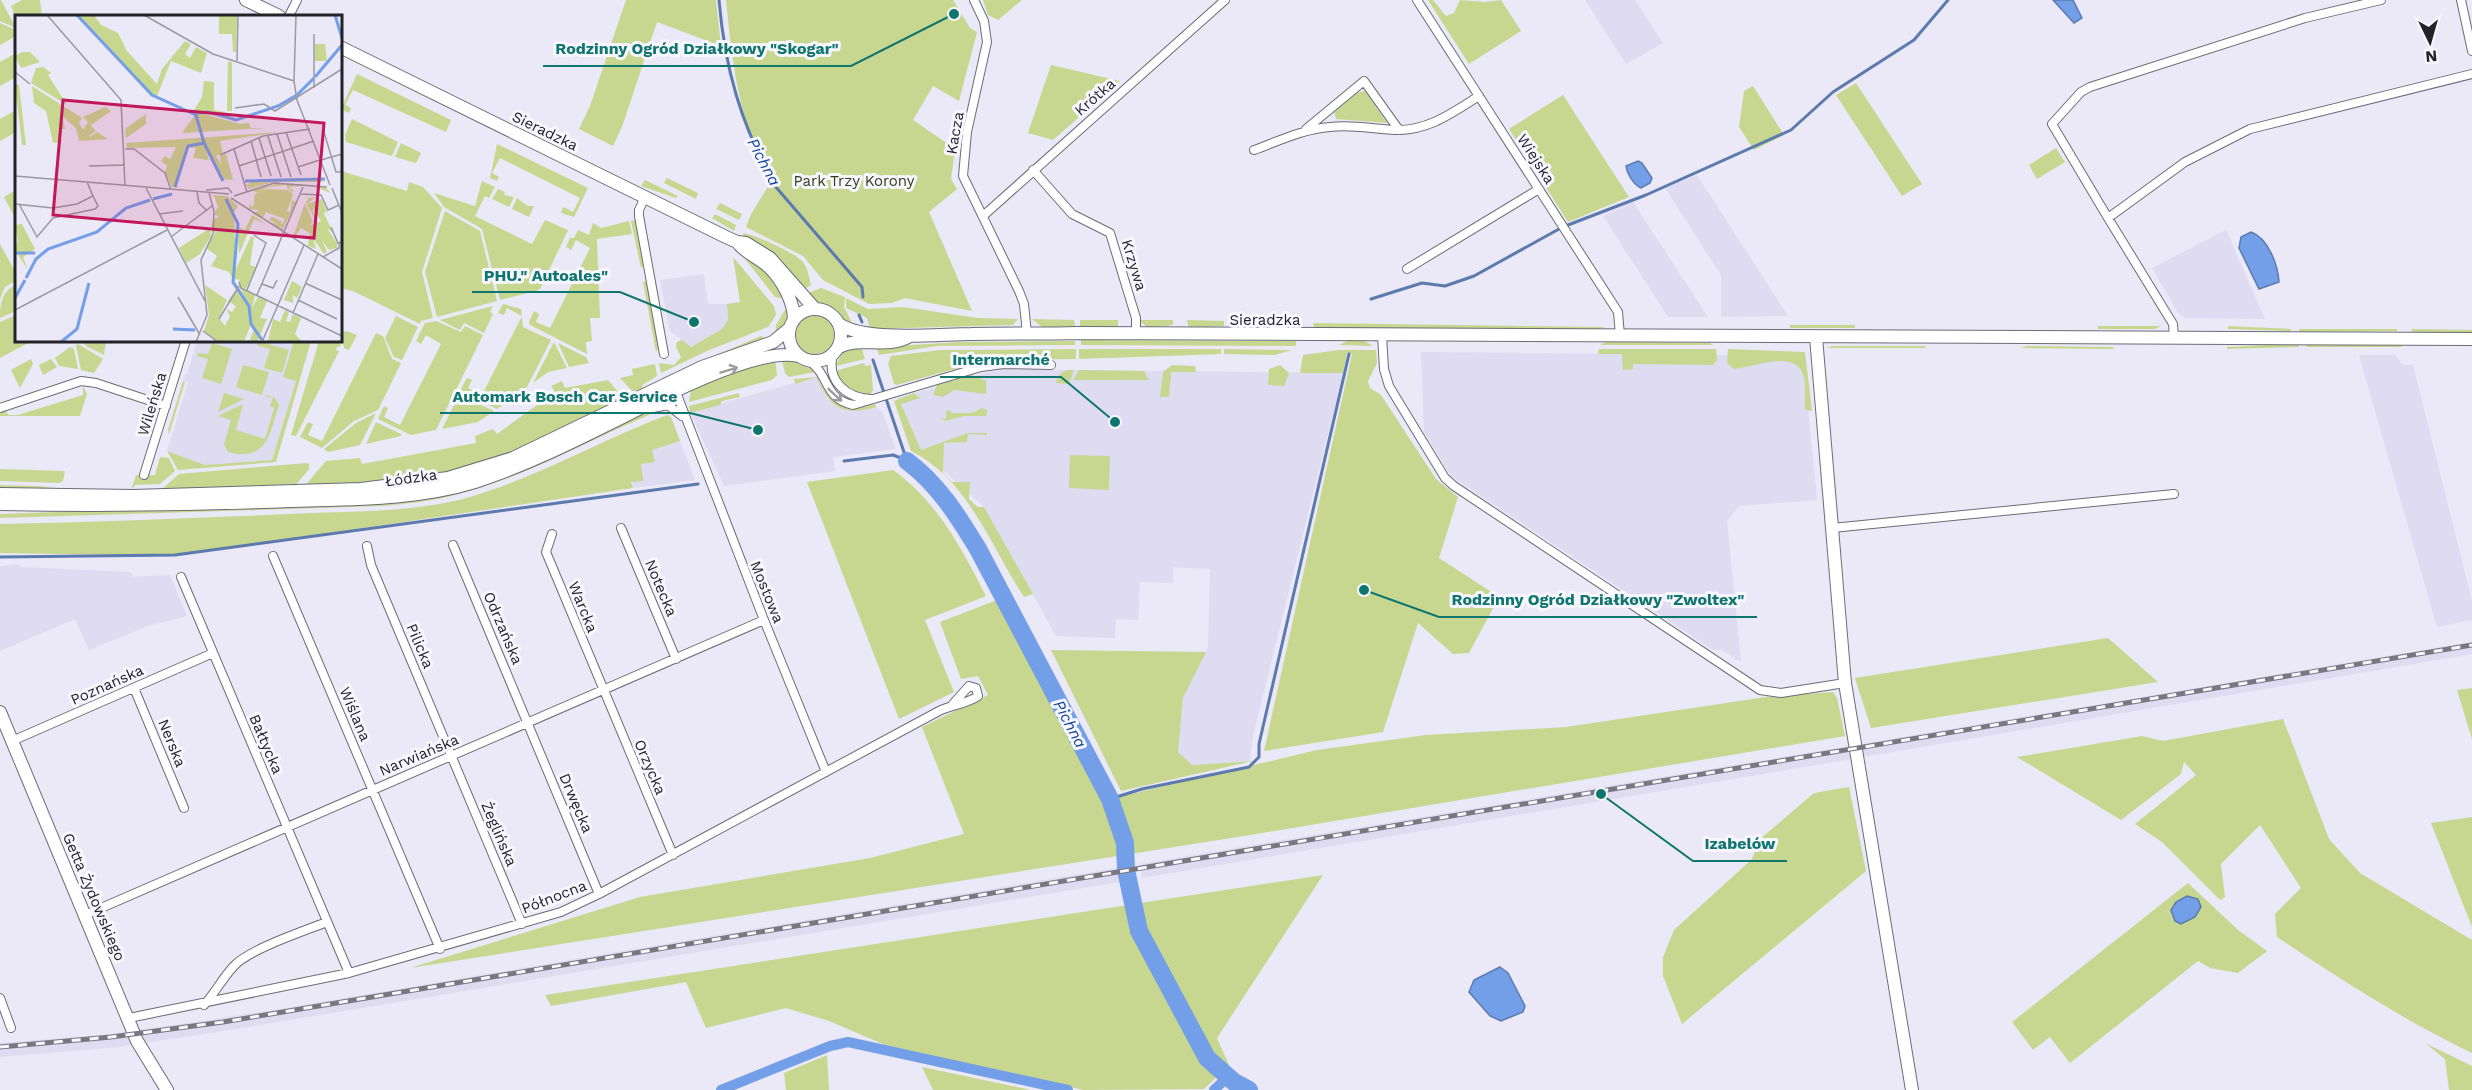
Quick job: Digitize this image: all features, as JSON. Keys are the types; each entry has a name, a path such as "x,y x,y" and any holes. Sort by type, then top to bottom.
{"main road":[{"path":"246,0 277,15"},
{"name":"Sieradzka","path":"342,48 737,242 775,275 790,300 792,324"},
{"name":"Sieradzka","path":"737,242 746,243 770,258 814,309"},
{"path":"814,309 829,313 839,324 841,335 836,351 822,361 804,358 791,346 792,324 801,313 814,309"},
{"name":"Łódzka","path":"0,494 90,497 243,494 361,489 425,483 480,470 513,458 773,342 792,324"},
{"name":"Sieradzka","path":"839,324 850,330 909,337 1136,334 2472,339"},
{"name":"Sieradzka","path":"836,351 849,343 900,342 909,337"},
{"path":"1816,337 1845,683 1912,1090"},
{"name":"Łódzka","path":"0,504 130,507 400,496 464,485 489,477 625,416 674,385 777,355 804,358"},
{"name":"Getta Żydowskiego","path":"0,712 8,740 142,1051 167,1090"}],"street":[{"path":"290,15 297,0"},
{"name":"Kacza","path":"974,0 984,21 987,42 967,132 963,168 968,188 1019,291 1024,304 1027,334"},
{"name":"Krótka","path":"983,216 1226,0"},
{"name":"Wiejska","path":"1417,0 1618,312 1620,336"},
{"path":"2174,338 2173,324 2052,124 2080,92 2090,87 2305,18 2381,0"},
{"path":"2461,0 2472,51"},
{"path":"2108,218 2185,162 2250,129 2472,74"},
{"path":"1303,131 1364,81 1399,130"},
{"path":"1254,150 1303,131 1350,125 1399,130 1439,122 1479,96"},
{"name":"Krzywa","path":"1033,170 1072,214 1110,233 1136,318 1136,334"},
{"path":"1407,268 1539,189"},
{"path":"645,197 639,210 639,216 664,354"},
{"path":"1382,335 1384,369 1391,389 1445,478 1454,486 1760,690 1781,693 1845,683"},
{"name":"Wileńska","path":"144,475 185,342"},
{"path":"836,351 831,370 839,386 853,396 875,399"},
{"path":"804,358 817,366 830,392 844,403 861,404 981,367 1003,364 1051,365"},
{"path":"0,408 81,381 96,383 166,406"},
{"name":"Mostowa","path":"674,385 764,620 826,772"},
{"path":"625,416 665,405 676,409 686,421"},
{"path":"1832,528 2174,494"},
{"name":"Notecka","path":"621,528 676,658"},
{"name":"Warcka","path":"552,534 546,552 603,689"},
{"name":"Odrzańska","path":"453,545 528,722"},
{"name":"Pilicka","path":"367,546 371,565 451,755"},
{"name":"Wiślana","path":"273,556 440,949"},
{"name":"Bałtycka","path":"181,577 349,973"},
{"name":"Narwiańska","path":"85,915 764,620"},
{"name":"Poznańska","path":"8,740 213,653"},
{"name":"Nerska","path":"134,688 184,808"},
{"name":"Orzycka","path":"603,689 673,855"},
{"name":"Północna","path":"129,1018 204,1005 349,973 440,949 561,912 673,855 953,704"},
{"name":"Drwęcka","path":"528,722 599,894"},
{"name":"Żeglińska","path":"451,755 522,924"},
{"path":"204,1005 220,987 234,965 254,953 327,922"},
{"path":"0,998 11,1028"}],"shaded area":[{"path":"1585,0 1635,0 1663,43 1626,64"},
{"path":"1697,175 1788,316 1721,317 1721,275 1665,188"},
{"path":"1633,202 1708,317 1668,317 1603,216"},
{"path":"2226,230 2265,319 2186,318 2178,313 2152,268"},
{"path":"704,274 708,304 727,304 728,320 722,329 691,347 670,331 660,280"},
{"path":"197,342 308,342 272,460 205,465 167,451 188,382 183,380"},
{"path":"1421,352 1803,356 1817,500 1739,506 1727,521 1741,662 1722,650 1713,650 1451,476 1424,432"},
{"path":"2359,355 2395,355 2403,365 2413,365 2472,601 2472,620 2437,627"},
{"path":"999,369 1343,373 1253,736 1250,761 1192,765 1178,752 1183,698 1208,647 1210,569 1173,567 1173,583 1140,582 1138,620 1116,619 1115,638 1056,636 984,507 921,450 897,398"},
{"path":"816,377 827,399 853,411 876,407 882,411 896,449 833,457 835,471 724,486 690,412"},
{"path":"667,415 671,417 695,480 633,488 628,470"},
{"path":"19,564 21,567 130,572 133,577 170,575 187,616 148,626 89,650 75,619 0,651 0,566"},
{"path":"2472,642 2472,654 1863,757 1861,744"},
{"path":"1849,746 1851,759 1142,878 1140,864"},
{"path":"1116,868 1119,882 224,1031 144,1043 141,1030 274,1010"},
{"path":"128,1033 131,1044 120,1047 0,1057 0,1043"}],"green space":[{"path":"0,0 1,0 15,28 0,21"},
{"path":"22,0 40,0 42,15 15,16 11,6"},
{"path":"626,0 716,0 721,46 657,22 622,127 613,146 579,129 590,106"},
{"name":"Park Trzy Korony","path":"726,0 953,0 970,28 977,32 959,101 933,86 913,120 945,142 956,143 951,179 957,189 929,212 972,311 905,298 892,303 869,304 823,280 803,256 746,227 751,214 772,180 752,138 739,93"},
{"path":"983,0 1022,0 998,20 988,15"},
{"path":"1428,0 1433,0 1446,16 1454,13 1460,0 1485,2 1501,0 1521,31 1469,64"},
{"path":"0,23 15,30 15,37 0,45"},
{"path":"15,54 15,78 0,86 0,62"},
{"path":"1051,65 1120,81 1053,140 1028,133"},
{"path":"357,74 451,120 446,132 353,90 345,105 351,108 349,113 342,110"},
{"path":"1856,83 1922,184 1902,196 1836,95"},
{"path":"1753,86 1784,135 1754,150 1739,127 1744,91"},
{"path":"1365,91 1387,123 1336,119 1334,112 1357,93"},
{"path":"1563,95 1629,197 1568,222 1509,129"},
{"path":"15,111 15,133 0,141 0,119"},
{"path":"352,119 398,142 392,156 346,142 345,135"},
{"path":"401,143 421,153 416,163 395,157"},
{"path":"497,144 588,188 574,217 561,213 563,207 573,212 580,198 500,158 492,173 499,177 497,181 490,178"},
{"path":"2056,148 2065,162 2037,179 2029,165"},
{"path":"342,171 407,191 409,182 423,187 442,208 422,272 433,318 421,321 420,324 355,292 342,288"},
{"path":"667,178 698,193 696,199 664,183"},
{"path":"645,180 678,196 676,198 641,186"},
{"path":"482,181 495,187 489,198 485,196 475,216 532,244 545,220 568,230 540,289 500,300 482,229 444,207 434,193 475,206"},
{"path":"498,189 505,192 504,195 514,197 509,207 492,199"},
{"path":"15,191 15,218 4,197"},
{"path":"517,198 528,206 534,206 529,217 512,209"},
{"path":"720,203 742,214 739,220 716,209"},
{"path":"445,211 480,231 497,301 437,317 425,272"},
{"path":"715,214 736,225 734,231 712,218"},
{"path":"635,220 644,265 641,268 631,221"},
{"path":"629,221 632,234 597,239 600,318 590,318 592,341 586,342 587,354 530,325 534,311 539,314 536,322 550,328 590,248 576,240 571,250 566,247 570,238 574,238 578,230 589,235 593,223 601,228"},
{"path":"743,233 775,245 798,258 806,267 811,285 803,290 784,265 744,238"},
{"path":"0,244 15,271 15,282 5,287 0,299"},
{"path":"741,254 762,268 786,299 775,297"},
{"path":"733,257 774,306 776,315 768,327 707,351 661,373 659,363 674,365 681,357 676,347 677,342 682,340 691,347 722,329 728,320 727,304 740,302"},
{"path":"647,281 659,347 656,352 643,282"},
{"path":"15,286 15,311 0,318 3,298"},
{"path":"821,288 845,297 844,307 854,327 805,294"},
{"path":"846,298 868,309 903,307 978,318 1018,319 1013,325 870,329 867,318 846,308"},
{"path":"503,304 521,309 522,316 507,308 504,315 498,313"},
{"path":"493,306 490,312 493,314 484,333 464,323 460,330 440,320"},
{"path":"787,306 789,319 775,337 776,325"},
{"path":"15,315 15,342 30,342 0,358 0,322"},
{"path":"396,316 418,327 402,360 394,357 385,338"},
{"path":"522,316 523,327 551,340 527,387 497,409 463,393 461,389 467,378 472,380 468,388 482,395"},
{"path":"815,316 828,322 834,335 828,348 815,354 802,348 796,335 802,322"},
{"path":"1032,319 1074,320 1075,327 1042,327"},
{"path":"1080,320 1118,320 1118,328 1080,328"},
{"path":"1139,320 1173,320 1173,325 1148,328"},
{"path":"1187,320 1224,321 1224,326 1189,328"},
{"path":"436,321 461,332 465,326 483,335 436,430 411,435 378,419 384,406 388,408 384,417 400,425 441,344 426,335 421,344 416,341 425,323"},
{"path":"1232,322 1292,323 1292,327 1233,328"},
{"path":"1313,323 1605,327 1597,330 1315,329"},
{"path":"1790,325 1855,325 1855,328 1790,328"},
{"path":"2098,326 2161,326 2155,329 2098,329"},
{"path":"2228,326 2291,329 2291,331 2228,329"},
{"path":"2299,329 2397,329 2397,331 2300,332"},
{"path":"2411,329 2472,330 2472,332 2413,332"},
{"path":"346,331 357,335 349,350 344,348 342,333"},
{"path":"376,333 383,336 392,359 401,363 378,410 354,421 322,448 300,437 308,422 313,424 308,435 322,441"},
{"path":"761,336 769,340 662,381 662,378"},
{"path":"1081,340 1296,341 1296,346 1081,345"},
{"path":"1075,341 1075,345 937,346 879,355 876,347 961,342"},
{"path":"1347,341 1364,341 1373,346 1339,345"},
{"path":"84,342 106,342 104,355 86,346"},
{"path":"258,342 261,342 289,350 282,373 264,368 270,349 257,345"},
{"path":"294,342 311,342 276,462 178,470 167,451 205,465 272,460 296,381 283,377"},
{"path":"319,342 340,342 341,346 336,350 339,351 296,436 291,435"},
{"path":"554,342 567,368 548,372 533,383"},
{"path":"1606,342 1710,343 1713,345 1600,345"},
{"path":"212,343 232,349 221,384 202,378 208,359 197,356 198,353 208,354"},
{"path":"558,343 586,357 589,363 569,367"},
{"path":"78,344 103,359 94,373 81,370 76,345"},
{"path":"2299,344 2299,347 2227,349 2227,347"},
{"path":"2307,344 2400,344 2402,347 2306,347"},
{"path":"861,346 865,359 836,366 842,352"},
{"path":"1832,346 1925,346 1926,348 1827,348"},
{"path":"2027,346 2113,347 2114,349 2020,348"},
{"path":"70,347 74,349 78,369 59,366 55,358"},
{"path":"1076,349 1076,359 987,360 897,385 894,384 888,364 891,356 941,350"},
{"path":"1079,349 1221,349 1221,354 1079,359"},
{"path":"1224,349 1292,350 1275,355 1224,354"},
{"path":"1599,349 1716,349 1717,360 1713,365 1633,364 1633,369 1623,370 1622,354 1598,354"},
{"path":"1728,349 1805,352 1812,411 1805,410 1804,381 1802,372 1797,366 1780,361 1734,369 1727,363"},
{"path":"1339,350 1376,350 1377,363 1368,381 1370,388 1381,395 1436,479 1458,497 1439,558 1499,597 1469,653 1453,654 1418,623 1383,732 1264,751 1352,354 1347,353 1343,373 1300,373 1303,355"},
{"path":"781,357 795,360 815,372 789,377 785,373"},
{"path":"775,358 777,375 772,380 689,402 691,391 698,384"},
{"path":"31,359 33,364 20,388 11,370"},
{"path":"51,359 57,367 43,375 39,365"},
{"path":"864,363 865,366 871,365 873,390 871,394 859,393 849,388 835,371"},
{"path":"655,364 657,376 642,385 643,391 633,392 620,378 633,375 632,369"},
{"path":"243,365 269,372 262,395 236,387"},
{"path":"1172,365 1195,366 1196,372 1171,372 1169,397 1160,397 1163,372"},
{"path":"1280,365 1289,373 1284,386 1268,385 1269,369"},
{"path":"1074,370 1069,384 1056,383 1062,372"},
{"path":"1079,370 1144,371 1149,380 1073,380"},
{"path":"972,375 986,381 986,394 954,390 943,397 933,395 937,385"},
{"path":"816,377 795,384 794,379"},
{"path":"816,377 827,393 840,404 856,407 875,404 876,407 855,411 838,407 826,396"},
{"path":"608,380 625,400 508,456 416,481 303,488 326,461 360,458 362,464 476,443 475,436 493,429 497,434 555,392 551,386 562,381 565,388"},
{"path":"183,381 185,382 169,434 168,430"},
{"path":"83,386 87,394 80,416 0,416 0,412 6,411 8,415 18,415 83,395"},
{"path":"224,393 244,399 218,412"},
{"path":"739,393 740,397 690,413 689,406"},
{"path":"914,393 920,398 901,404 921,450 968,433 987,433 987,435 968,434 967,442 944,443 943,473 952,482 970,482 969,499 978,507 984,507 1033,594 1024,597 963,496 931,463 911,451 894,401"},
{"path":"459,395 494,411 478,422 442,429"},
{"path":"265,396 275,398 279,405 264,444 251,453 228,452 224,444 231,420 218,416 243,404 236,430 265,439 274,408 270,406 273,398"},
{"path":"982,408 987,410 986,416 964,416 945,421 940,418 946,419 946,411 949,410 952,413 972,413"},
{"path":"649,411 649,415 533,468 486,486 431,500 380,506 0,518 0,514 403,500"},
{"path":"376,413 360,445 328,452 324,449 356,423"},
{"path":"667,415 671,417 680,441 652,450 655,462 641,464 643,481 631,482 633,488 175,556 0,553 0,524 358,512 403,509 448,502 495,489"},
{"path":"376,422 401,434 401,436 366,444"},
{"path":"1070,455 1110,456 1109,490 1069,488"},
{"path":"160,457 169,458 175,471 160,484 135,485 131,490 136,475 155,475"},
{"path":"309,464 309,469 294,487 135,491 162,489 179,474"},
{"path":"0,469 65,471 63,481 59,483 0,481"},
{"path":"893,470 923,496 947,527 986,596 925,620 954,692 899,719 807,482"},
{"path":"0,485 38,486 70,490 0,488"},
{"path":"1005,597 1110,799 1317,750 1426,735 1566,727 1766,697 1833,692 1837,698 1845,736 1244,836 410,968 640,897 870,858 964,834 922,727 988,695 978,676 961,679 940,622"},
{"path":"2108,638 2158,682 1871,728 1855,678"},
{"path":"1051,650 1206,652 1183,698 1178,752 1192,765 1253,761 1121,791"},
{"path":"2472,688 2472,739 2457,690"},
{"path":"2283,719 2329,839 2360,873 2472,940 2472,1053 2397,1013 2277,937 2275,914 2301,888 2260,825 2221,864 2225,897 2220,900 2162,842 2135,824 2196,775 2184,762 2181,774 2121,820 2017,757 2142,736 2163,741"},
{"path":"1849,787 1866,871 1682,1024 1663,976 1663,957 1674,930 1752,859 1759,840 1814,793"},
{"path":"2472,817 2472,927 2431,823"},
{"path":"1323,875 1217,1038 1229,1065 1204,1089 1084,1090 897,1050 829,1021 786,1008 706,1028 686,982 551,1006 545,995"},
{"path":"2188,883 2238,930 2267,951 2238,973 2210,968 2198,961 2070,1063 2050,1037 2033,1050 2012,1022"},
{"path":"2425,1043 2472,1066 2472,1090 2449,1090 2445,1059"},
{"path":"827,1055 829,1090 786,1090 784,1073"},
{"path":"922,1067 1031,1090 933,1090"}],"water":[{"path":"2053,0 2073,0 2082,18 2074,23"},
{"path":"1638,161 1642,163 1652,178 1650,183 1641,188 1631,179 1626,166"},
{"path":"2251,232 2262,240 2271,253 2279,282 2259,289 2239,248 2241,237"},
{"path":"2187,896 2198,899 2201,907 2195,917 2181,924 2175,921 2171,910 2176,902"},
{"path":"1500,967 1508,973 1525,1006 1523,1012 1501,1021 1490,1016 1469,992 1474,980"}],"waterway":[{"name":"Pichna","path":"719,0 730,73 736,96 763,163 775,186 862,287 863,297"},
{"path":"1568,225 1646,195 1791,130 1833,92 1914,40 1948,0"},
{"path":"1371,299 1422,283 1445,286 1474,276 1559,229"},
{"name":"Pichna","path":"859,315 862,322"},
{"path":"1110,799 1142,789 1249,767 1259,757 1259,744 1349,354"},
{"name":"Pichna","path":"873,360 907,461"},
{"path":"844,461 893,455 906,460"},
{"name":"Pichna","path":"907,461 938,490 978,549 1110,799 1125,843 1126,870 1139,931 1207,1058 1234,1082 1249,1090"},
{"path":"0,557 175,555 698,484"},
{"path":"721,1090 830,1046 848,1042 1068,1090"},
{"path":"1214,1090 1228,1077"}],"railway":[{"path":"0,1047 111,1037 223,1022 2472,645"}],"place":[{"name":"Rodzinny Ogród Działkowy \"Skogar\"","path":"954,14"},
{"name":"PHU.\" Autoales\"","path":"694,322"},
{"name":"Intermarché","path":"1115,422"},
{"name":"Automark Bosch Car Service","path":"758,430"},
{"name":"Rodzinny Ogród Działkowy \"Zwoltex\"","path":"1364,590"},
{"name":"Izabelów","path":"1601,794"}]}
